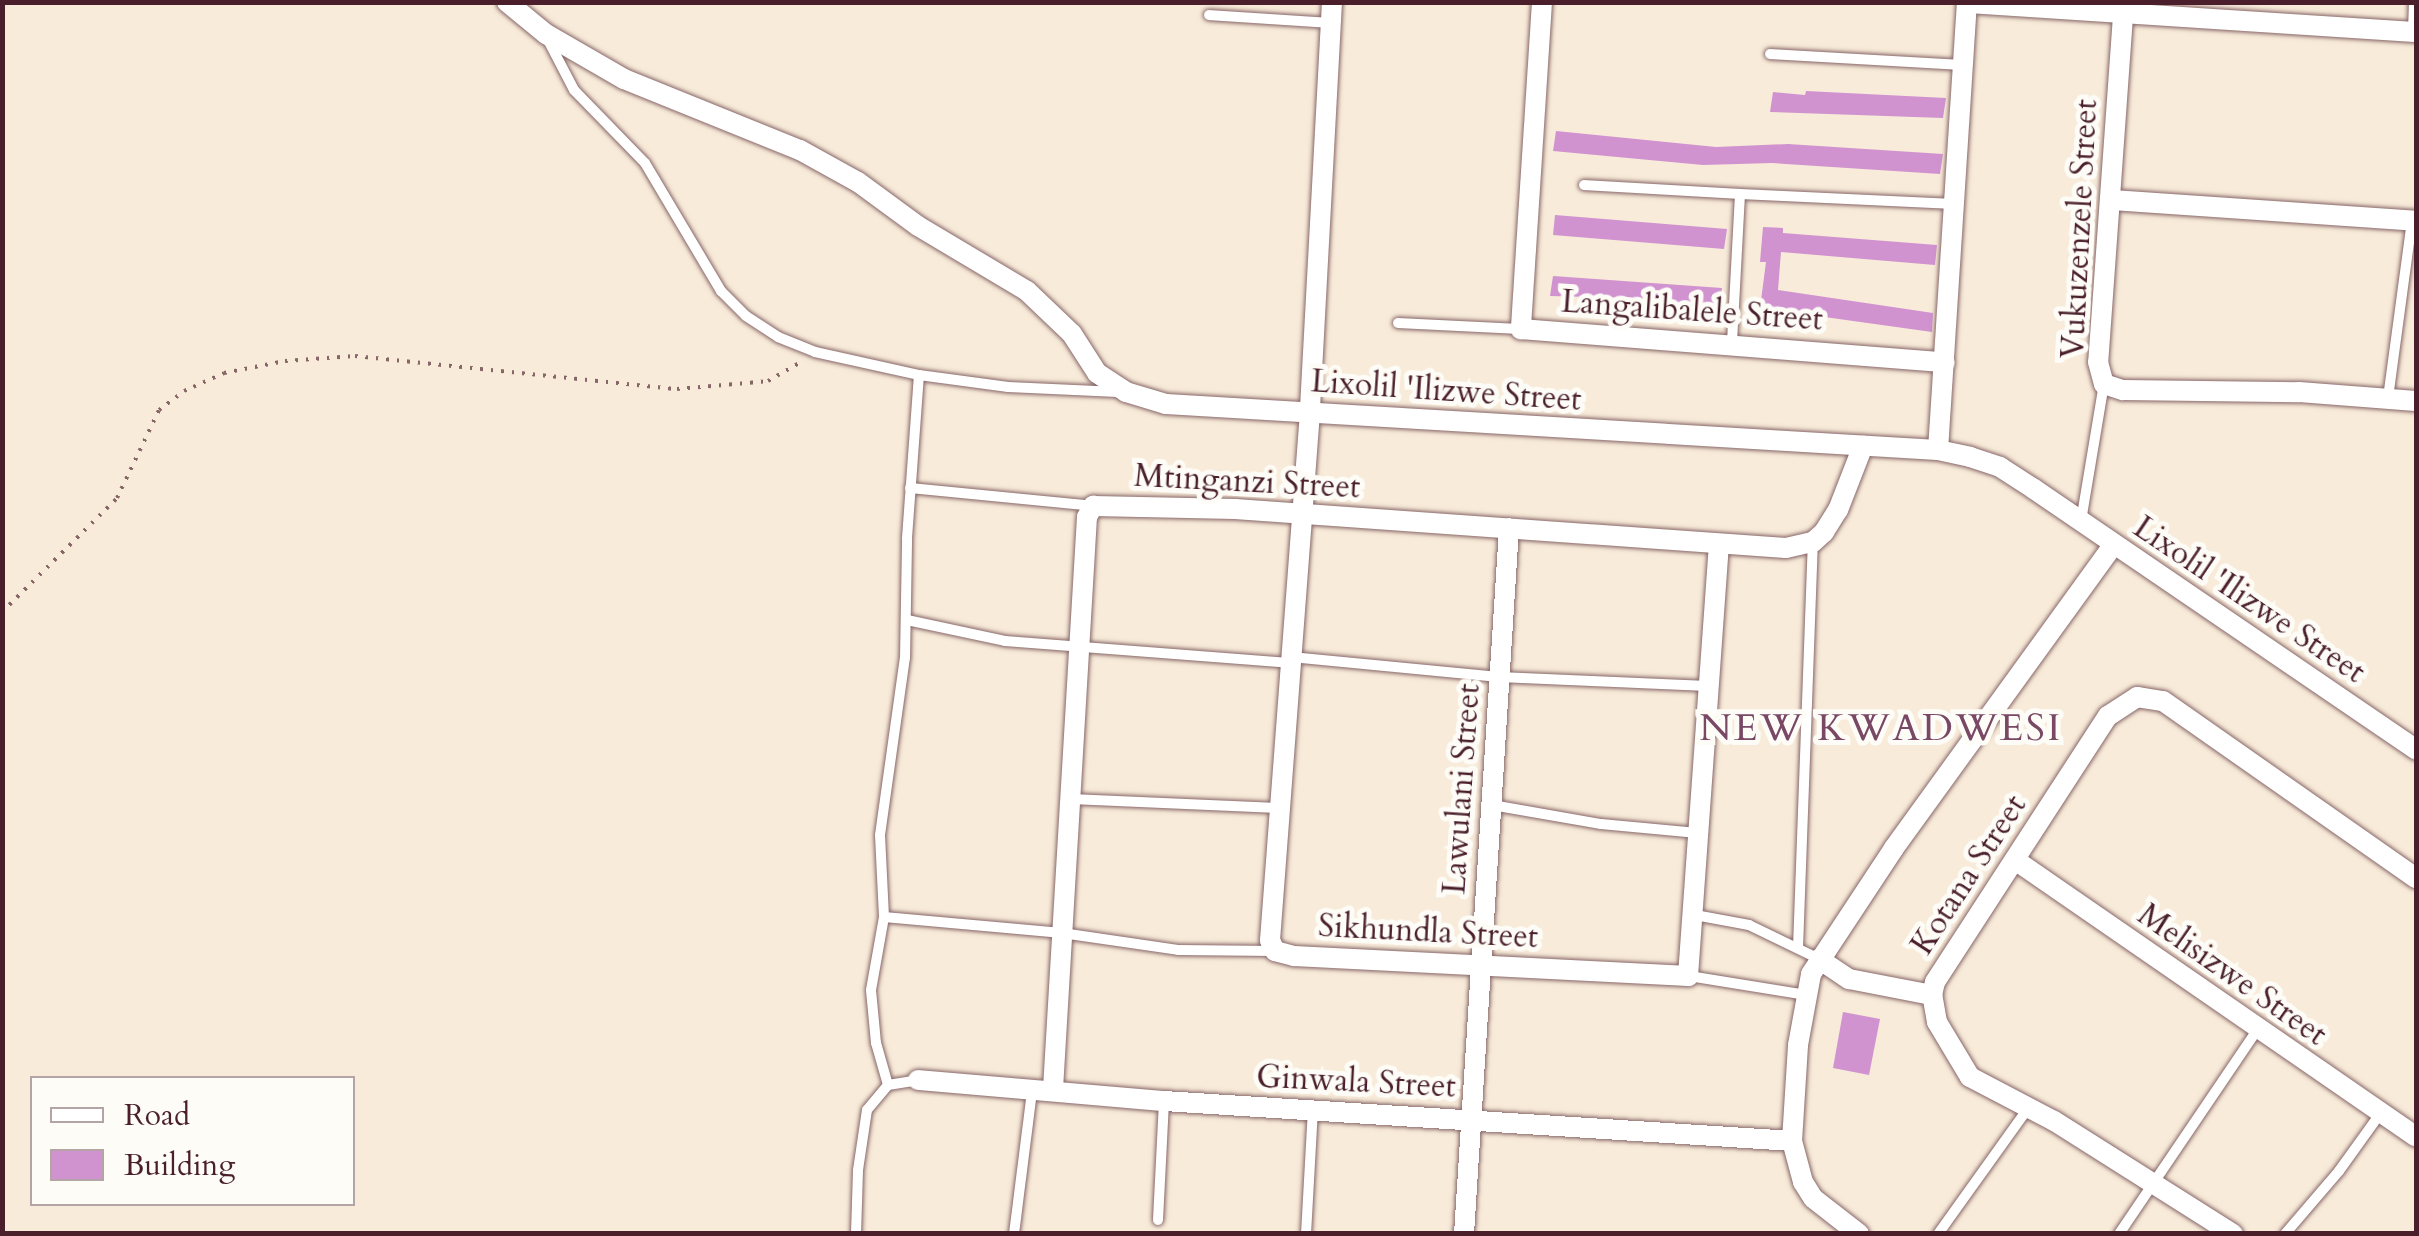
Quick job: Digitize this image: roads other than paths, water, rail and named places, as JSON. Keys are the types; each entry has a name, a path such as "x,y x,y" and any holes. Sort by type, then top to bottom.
{"street":[{"name":"Lixolil 'Ilizwe Street","path":"506,2 546,34 624,80 800,150 858,182 918,226 1026,292 1072,334 1098,373 1126,392 1166,404 1938,450 2000,468 2416,750"},
{"name":"Langalibalele Street","path":"1542,2 1521,330 1732,342 1945,362"},
{"path":"1938,450 1967,3 2268,12 2415,32"},
{"name":"Vukuzenzele Street","path":"2123,8 2098,362 2104,384 2123,390 2416,400"},
{"name":"Sikhundla Street","path":"1332,13 1310,412 1270,940 1275,951 1294,956 1480,962 1688,976"},
{"path":"2111,200 2414,221"},
{"path":"1813,542 1838,510 1863,446"},
{"name":"Mtinganzi Street","path":"1043,1088 1062,932 1087,517 1093,506 1300,514 1786,548 1813,542"},
{"name":"Lawulani Street","path":"1464,1234 1509,528"},
{"path":"1688,976 1720,544"},
{"path":"1859,1234 1813,1198 1803,1182 1792,1141 1806,994 1818,958 2114,544"},
{"name":"Kotana Street","path":"2233,1234 2029,1106 1970,1077 1941,1031 1932,995 1952,951 2114,709 2137,698 2163,702 2416,878"},
{"name":"Melisizwe Street","path":"2015,860 2416,1137"},
{"path":"1818,958 1849,978 1932,995"},
{"name":"Ginwala Street","path":"918,1080 1792,1141"}],"lane":[{"path":"2414,2 2415,32"},
{"path":"1209,15 1332,13"},
{"path":"546,34 574,90 644,163 721,291 746,316 778,337 815,352 918,375 1008,387 1126,392"},
{"path":"1770,54 1962,66"},
{"path":"1584,185 1954,204"},
{"path":"1732,342 1740,194"},
{"path":"2388,398 2414,221"},
{"path":"1398,324 1521,330"},
{"path":"888,1085 872,1008 884,917 880,835 908,620 910,488 918,375"},
{"path":"2080,522 2104,384"},
{"path":"910,488 1093,506"},
{"path":"1798,948 1813,542"},
{"path":"908,620 978,638 1078,648 1500,677 1710,686"},
{"path":"1070,799 1279,808"},
{"path":"1491,805 1601,824 1700,834"},
{"path":"1695,915 1749,924 1818,958"},
{"path":"884,917 1062,932 1178,950 1275,951"},
{"path":"1688,976 1806,994"},
{"path":"2119,1234 2258,1029"},
{"path":"856,1234 864,1126 872,1099 888,1085 918,1080"},
{"path":"1014,1234 1043,1088"},
{"path":"1158,1220 1164,1100"},
{"path":"1938,1234 2029,1106"},
{"path":"1306,1234 1314,1151 1313,1110"},
{"path":"2285,1234 2380,1114"}],"district":[{"name":"NEW KWADWESI","path":"1881,729"}]}
